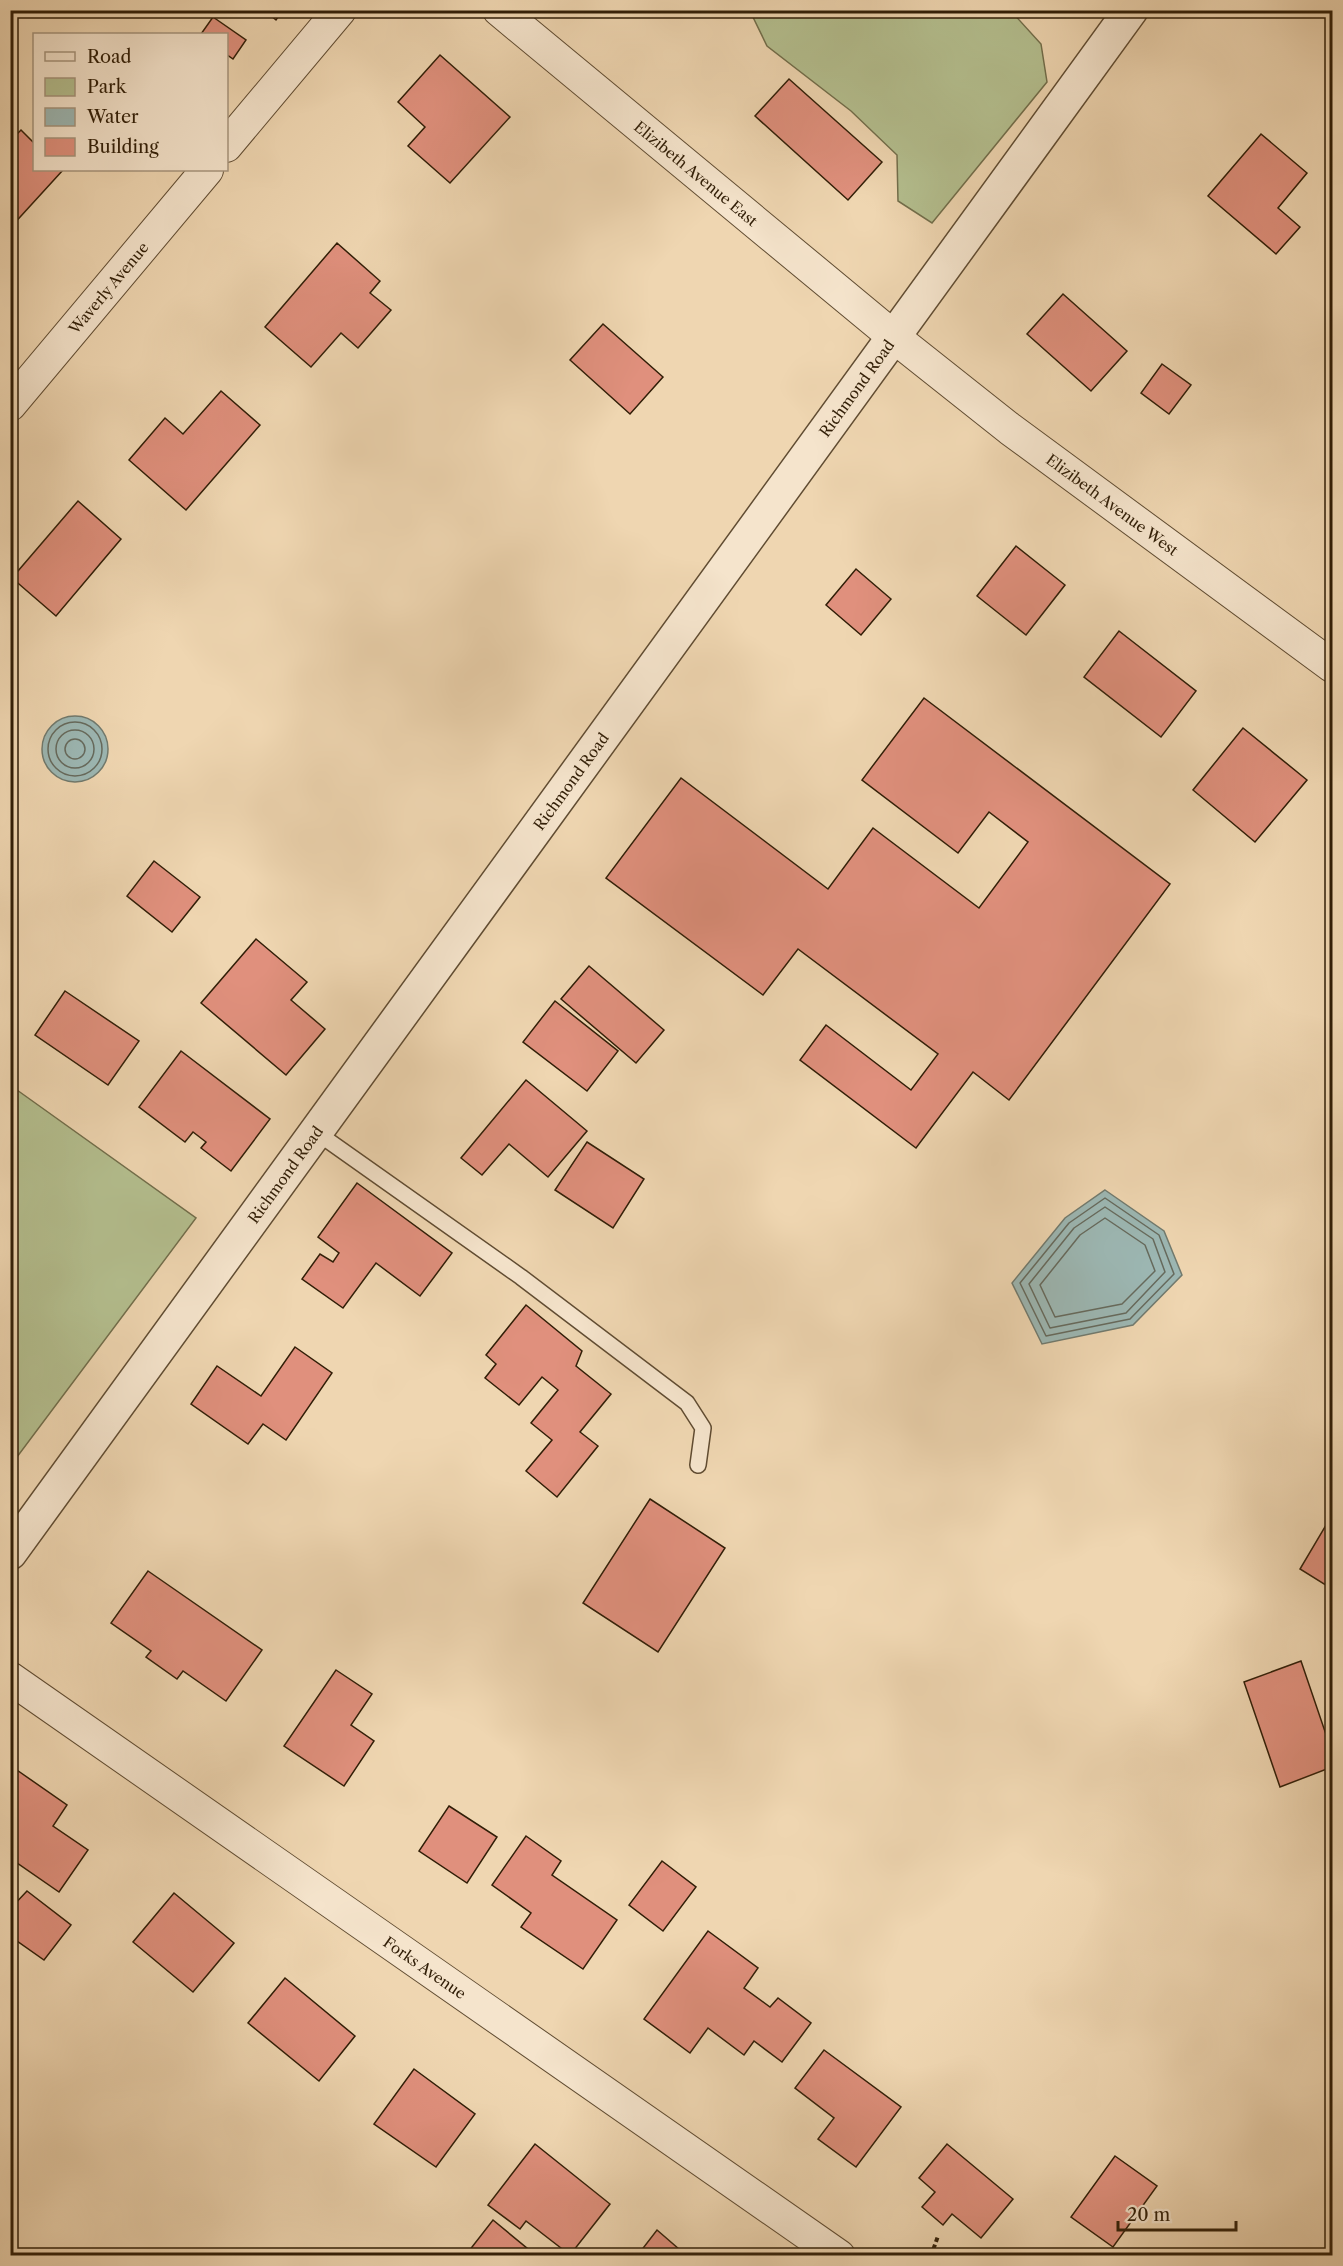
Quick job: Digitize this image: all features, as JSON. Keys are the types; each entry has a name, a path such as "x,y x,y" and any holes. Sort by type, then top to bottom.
{"street":[{"path":"228,144 340,10"},
{"name":"Elizibeth Avenue East","path":"499,10 894,337"},
{"name":"Richmond Road","path":"10,1553 1131,10"},
{"name":"Waverly Avenue","path":"10,405 206,171"},
{"name":"Elizibeth Avenue West","path":"894,337 1010,429 1332,666"},
{"name":"Forks Avenue","path":"10,1678 839,2256"}],"lane":[{"path":"316,1132 521,1277 687,1403 703,1428 698,1465"}],"path":[{"path":"931,2256 938,2236"}],"green space":[{"path":"750,11 1011,11 1041,44 1047,82 932,223 898,201 897,155 851,111 767,46"},
{"path":"10,1085 196,1218 11,1465 10,1465"}],"water":[{"path":"75,716 88,719 98,726 105,736 108,749 105,762 98,772 88,779 75,782 62,779 52,772 45,762 42,749 45,736 52,726 62,719"},
{"path":"1105,1190 1164,1231 1182,1275 1133,1325 1042,1344 1012,1283 1065,1218"}],"building":[{"path":"264,10 283,10 276,20"},
{"path":"213,17 246,40 233,59 228,55 228,33 202,33"},
{"path":"440,55 510,117 450,183 408,146 425,127 398,102"},
{"path":"789,79 882,162 848,200 755,116"},
{"path":"21,130 33,142 33,171 62,171 10,228 10,141"},
{"path":"1261,134 1307,173 1278,208 1300,227 1276,254 1208,196"},
{"path":"337,243 380,281 370,293 391,310 358,348 341,333 311,367 265,327"},
{"path":"1063,294 1127,351 1091,391 1027,334"},
{"path":"603,324 663,377 630,414 570,360"},
{"path":"1162,364 1191,385 1169,414 1141,393"},
{"path":"221,391 260,425 186,510 129,460 165,418 183,434"},
{"path":"78,501 121,539 56,616 12,578"},
{"path":"1016,546 1065,585 1026,635 977,596"},
{"path":"856,569 891,599 861,635 826,605"},
{"path":"1119,631 1196,691 1161,737 1084,677"},
{"path":"10,678 17,683 10,690"},
{"path":"924,698 1170,884 1009,1100 973,1072 916,1148 800,1060 826,1025 911,1090 938,1054 798,949 763,995 606,878 681,778 828,889 873,828 979,908 1028,842 989,812 958,853 862,780"},
{"path":"1243,728 1307,780 1255,842 1193,790"},
{"path":"154,861 200,897 172,932 127,896"},
{"path":"256,939 307,982 291,1000 325,1029 286,1075 201,1003"},
{"path":"589,966 664,1030 636,1063 561,999"},
{"path":"65,991 139,1041 108,1085 35,1035"},
{"path":"555,1001 618,1051 587,1091 523,1042"},
{"path":"181,1051 270,1119 231,1171 201,1148 206,1142 193,1132 185,1142 139,1107"},
{"path":"526,1080 587,1131 548,1177 509,1144 482,1175 461,1158"},
{"path":"587,1142 644,1179 613,1228 555,1190"},
{"path":"357,1183 452,1253 420,1296 376,1263 343,1308 302,1279 320,1254 333,1262 339,1253 318,1237"},
{"path":"526,1305 582,1351 576,1366 611,1394 580,1432 598,1446 557,1497 526,1471 552,1440 531,1423 558,1390 542,1377 519,1405 485,1378 496,1364 486,1355"},
{"path":"295,1347 332,1373 286,1440 263,1424 248,1444 191,1404 217,1366 261,1396"},
{"path":"650,1499 725,1548 658,1652 583,1603"},
{"path":"1332,1515 1332,1589 1300,1569"},
{"path":"148,1571 262,1650 226,1701 183,1671 177,1679 146,1657 151,1651 111,1623"},
{"path":"1301,1661 1332,1752 1332,1767 1280,1787 1244,1682"},
{"path":"336,1670 372,1694 351,1725 374,1741 344,1786 284,1746"},
{"path":"14,1768 67,1805 53,1826 88,1850 59,1892 10,1858 10,1774"},
{"path":"449,1806 497,1837 467,1883 419,1851"},
{"path":"526,1836 561,1861 552,1875 617,1920 583,1969 521,1927 531,1913 492,1885"},
{"path":"662,1861 696,1887 663,1931 629,1905"},
{"path":"27,1891 71,1925 44,1960 10,1936 10,1909"},
{"path":"174,1893 234,1943 193,1992 133,1942"},
{"path":"708,1931 758,1968 744,1988 770,2007 778,1998 811,2023 782,2062 754,2041 744,2055 708,2028 690,2053 644,2019"},
{"path":"285,1978 355,2036 319,2081 248,2023"},
{"path":"824,2050 901,2107 856,2167 818,2139 834,2118 795,2088"},
{"path":"414,2069 475,2114 436,2167 374,2124"},
{"path":"535,2144 610,2204 570,2255 526,2221 520,2229 488,2205"},
{"path":"947,2144 1013,2199 981,2238 952,2214 943,2225 922,2207 935,2192 919,2178"},
{"path":"1115,2156 1157,2186 1113,2247 1071,2217"},
{"path":"493,2220 528,2249 523,2256 465,2256"},
{"path":"657,2230 687,2256 637,2256"}]}
